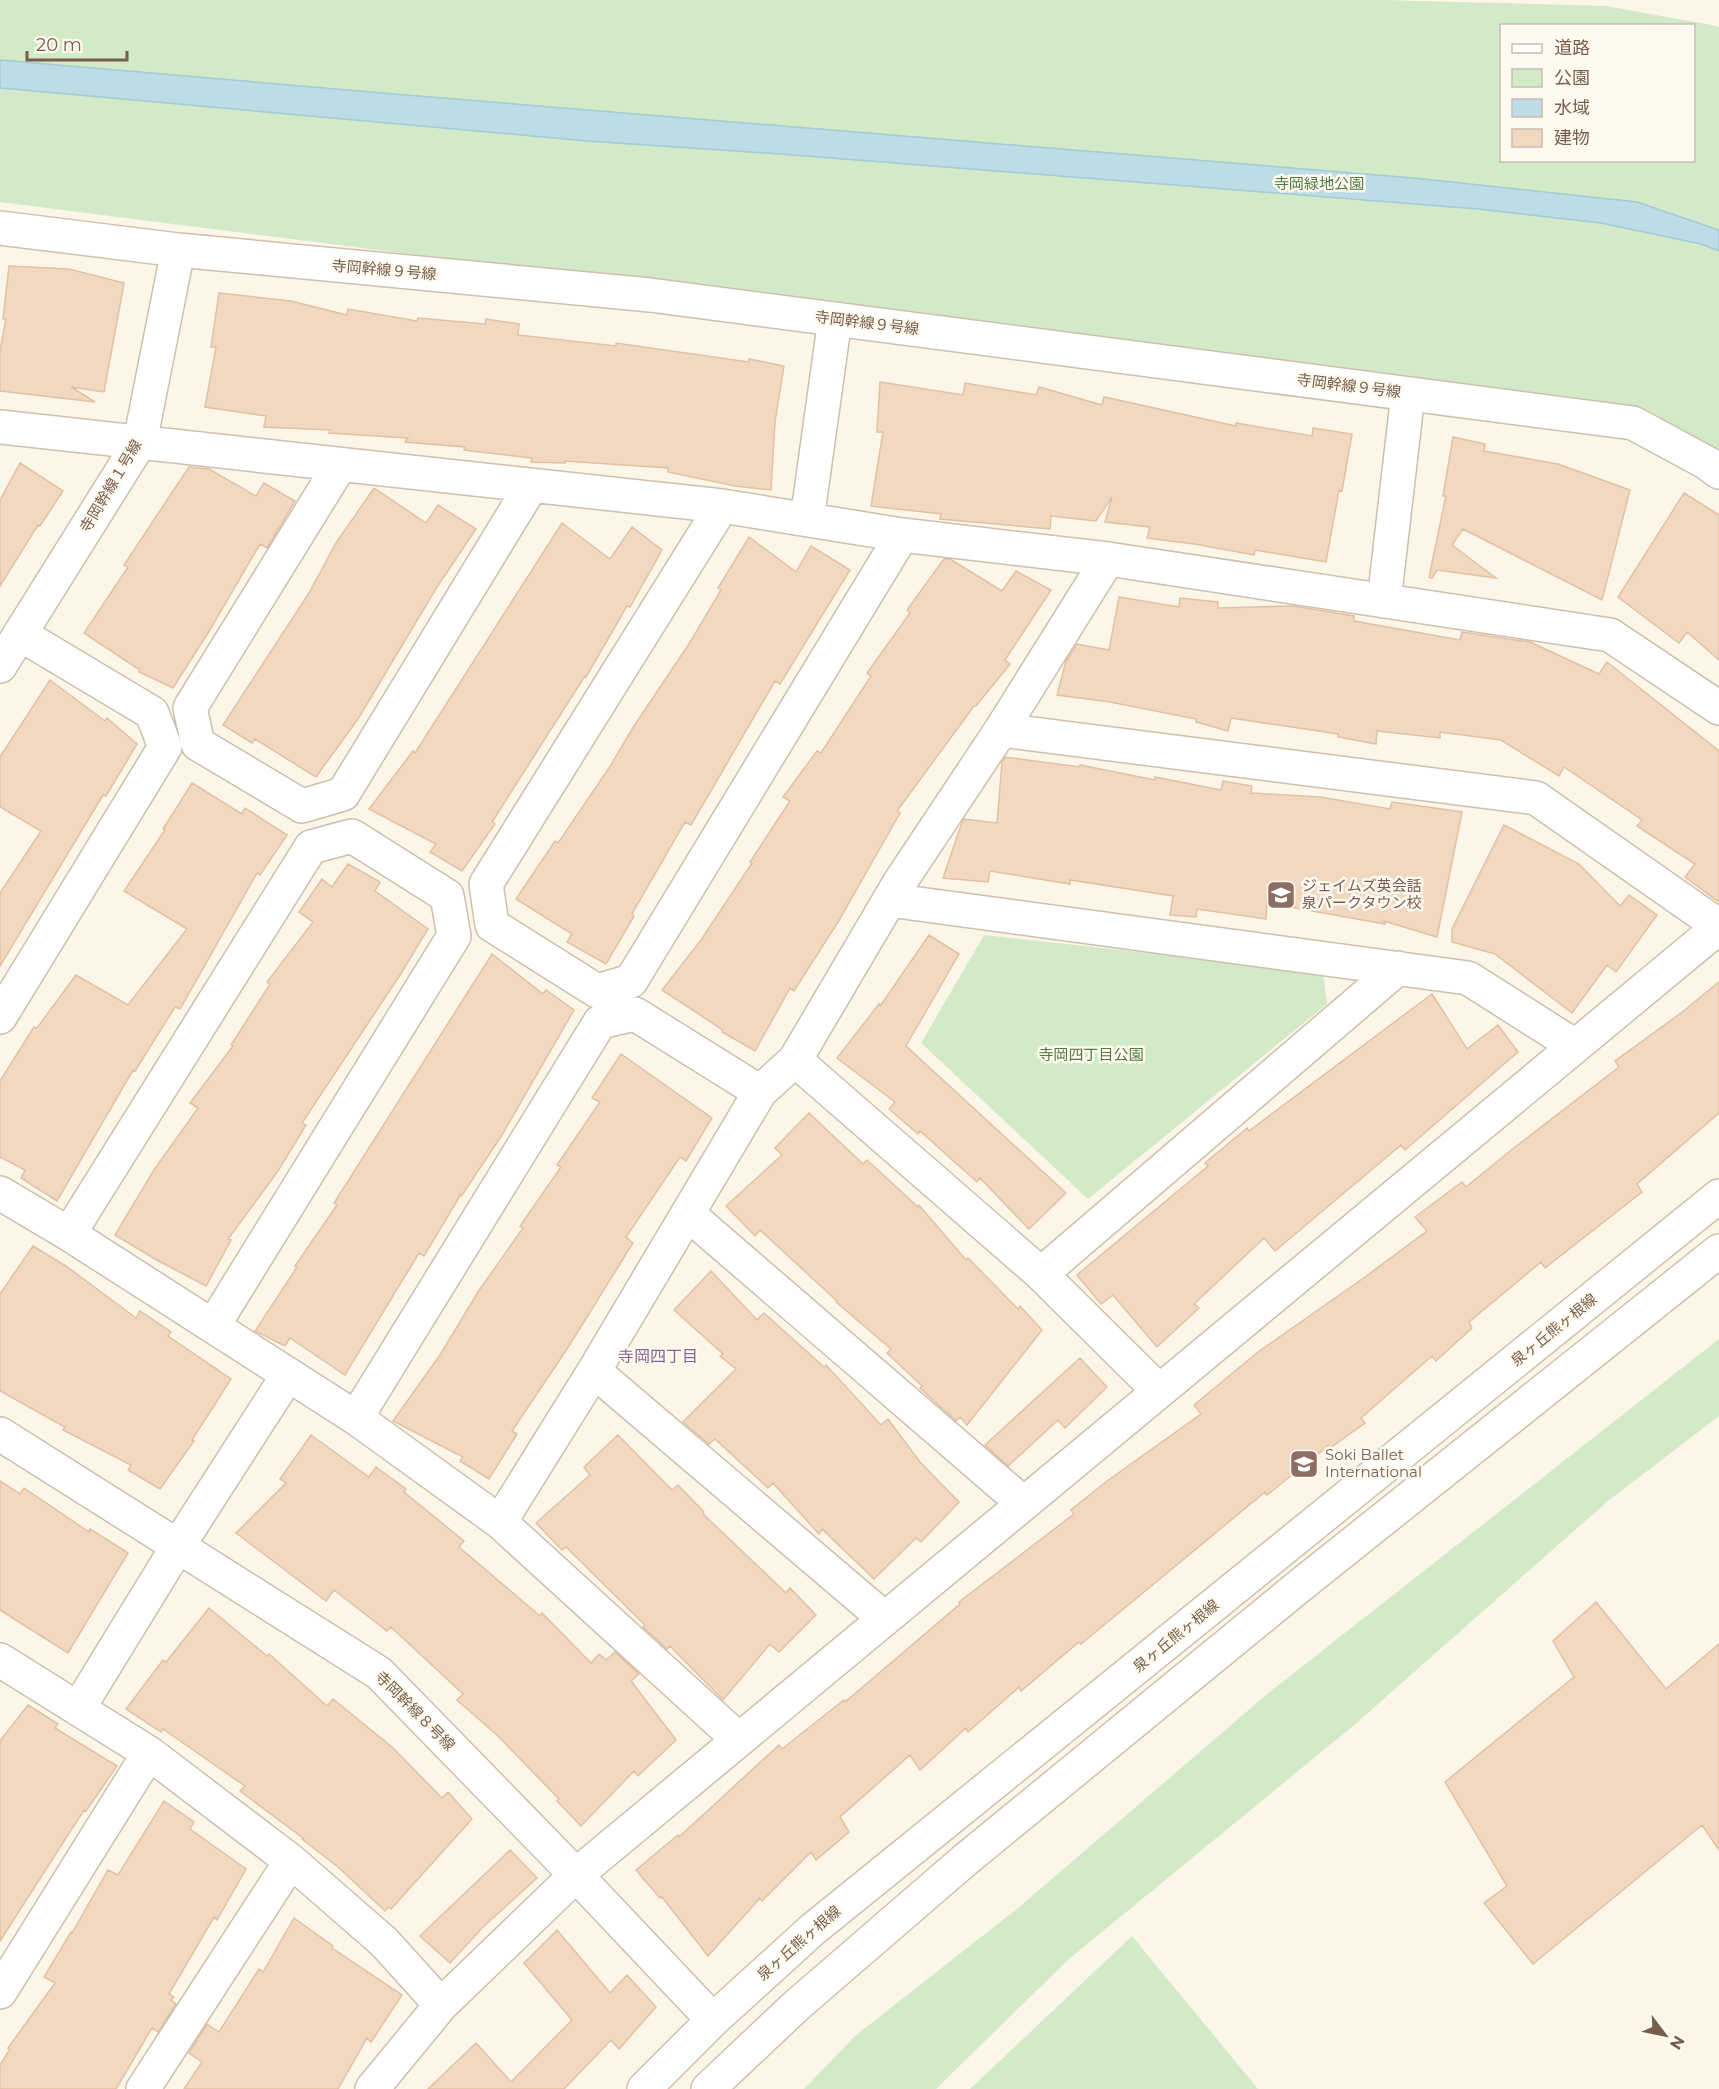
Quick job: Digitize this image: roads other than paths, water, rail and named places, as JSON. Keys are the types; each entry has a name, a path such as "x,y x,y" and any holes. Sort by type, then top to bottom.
{"street":[{"name":"寺岡幹線９号線","path":"0,228 178,250 650,295 1633,423 1707,463 1719,472"},
{"name":"寺岡幹線１号線","path":"0,666 140,442 178,250"},
{"path":"807,520 835,319"},
{"path":"1384,601 1408,394"},
{"path":"0,427 722,506 902,536 1108,559 1610,635 1719,708"},
{"path":"340,465 190,708 198,744 302,806 344,794 531,486"},
{"path":"722,506 486,884 492,925 597,991 631,981 902,536"},
{"path":"500,1522 594,1371 760,1092 795,1060 889,900 1001,730 1108,559"},
{"path":"0,1017 165,747 152,712 20,634"},
{"path":"372,2089 441,2005 576,1875 1719,926 1536,798 1001,730"},
{"path":"69,1234 311,847 352,836 447,896 454,936 213,1326"},
{"path":"889,900 1468,978 1575,1046"},
{"path":"1041,1274 1398,968"},
{"path":"356,1418 600,1023 635,1014 760,1092"},
{"path":"795,1060 1041,1274 1159,1391"},
{"path":"0,1193 69,1234 356,1418 500,1522 738,1739"},
{"name":"泉ヶ丘熊ヶ根線","path":"644,2089 713,2020 812,1930 1719,1196"},
{"path":"688,1214 1023,1503"},
{"path":"708,2089 796,2006 965,1860 1297,1588 1719,1251"},
{"path":"594,1371 884,1618"},
{"path":"78,1709 178,1546 288,1375"},
{"name":"寺岡幹線８号線","path":"0,1434 379,1673 576,1875 713,2020"},
{"path":"4,1670 78,1709 149,1753 291,1861 384,1942 441,2005"},
{"path":"0,1992 149,1753"},
{"path":"143,2089 291,1861"}],"water":[{"path":"0,60 1414,178 1637,202 1719,230 1719,251 1701,244 1601,223 1478,209 587,141 0,88"}],"place":[{"name":"ジェイムズ英会話 泉パークタウン校","path":"1281,895"},
{"name":"Soki Ballet International","path":"1304,1464"}],"district":[{"name":"寺岡四丁目","path":"658,1356"}],"park label":[{"name":"寺岡緑地公園","path":"1319,184"},
{"name":"寺岡四丁目公園","path":"1091,1055"}]}
